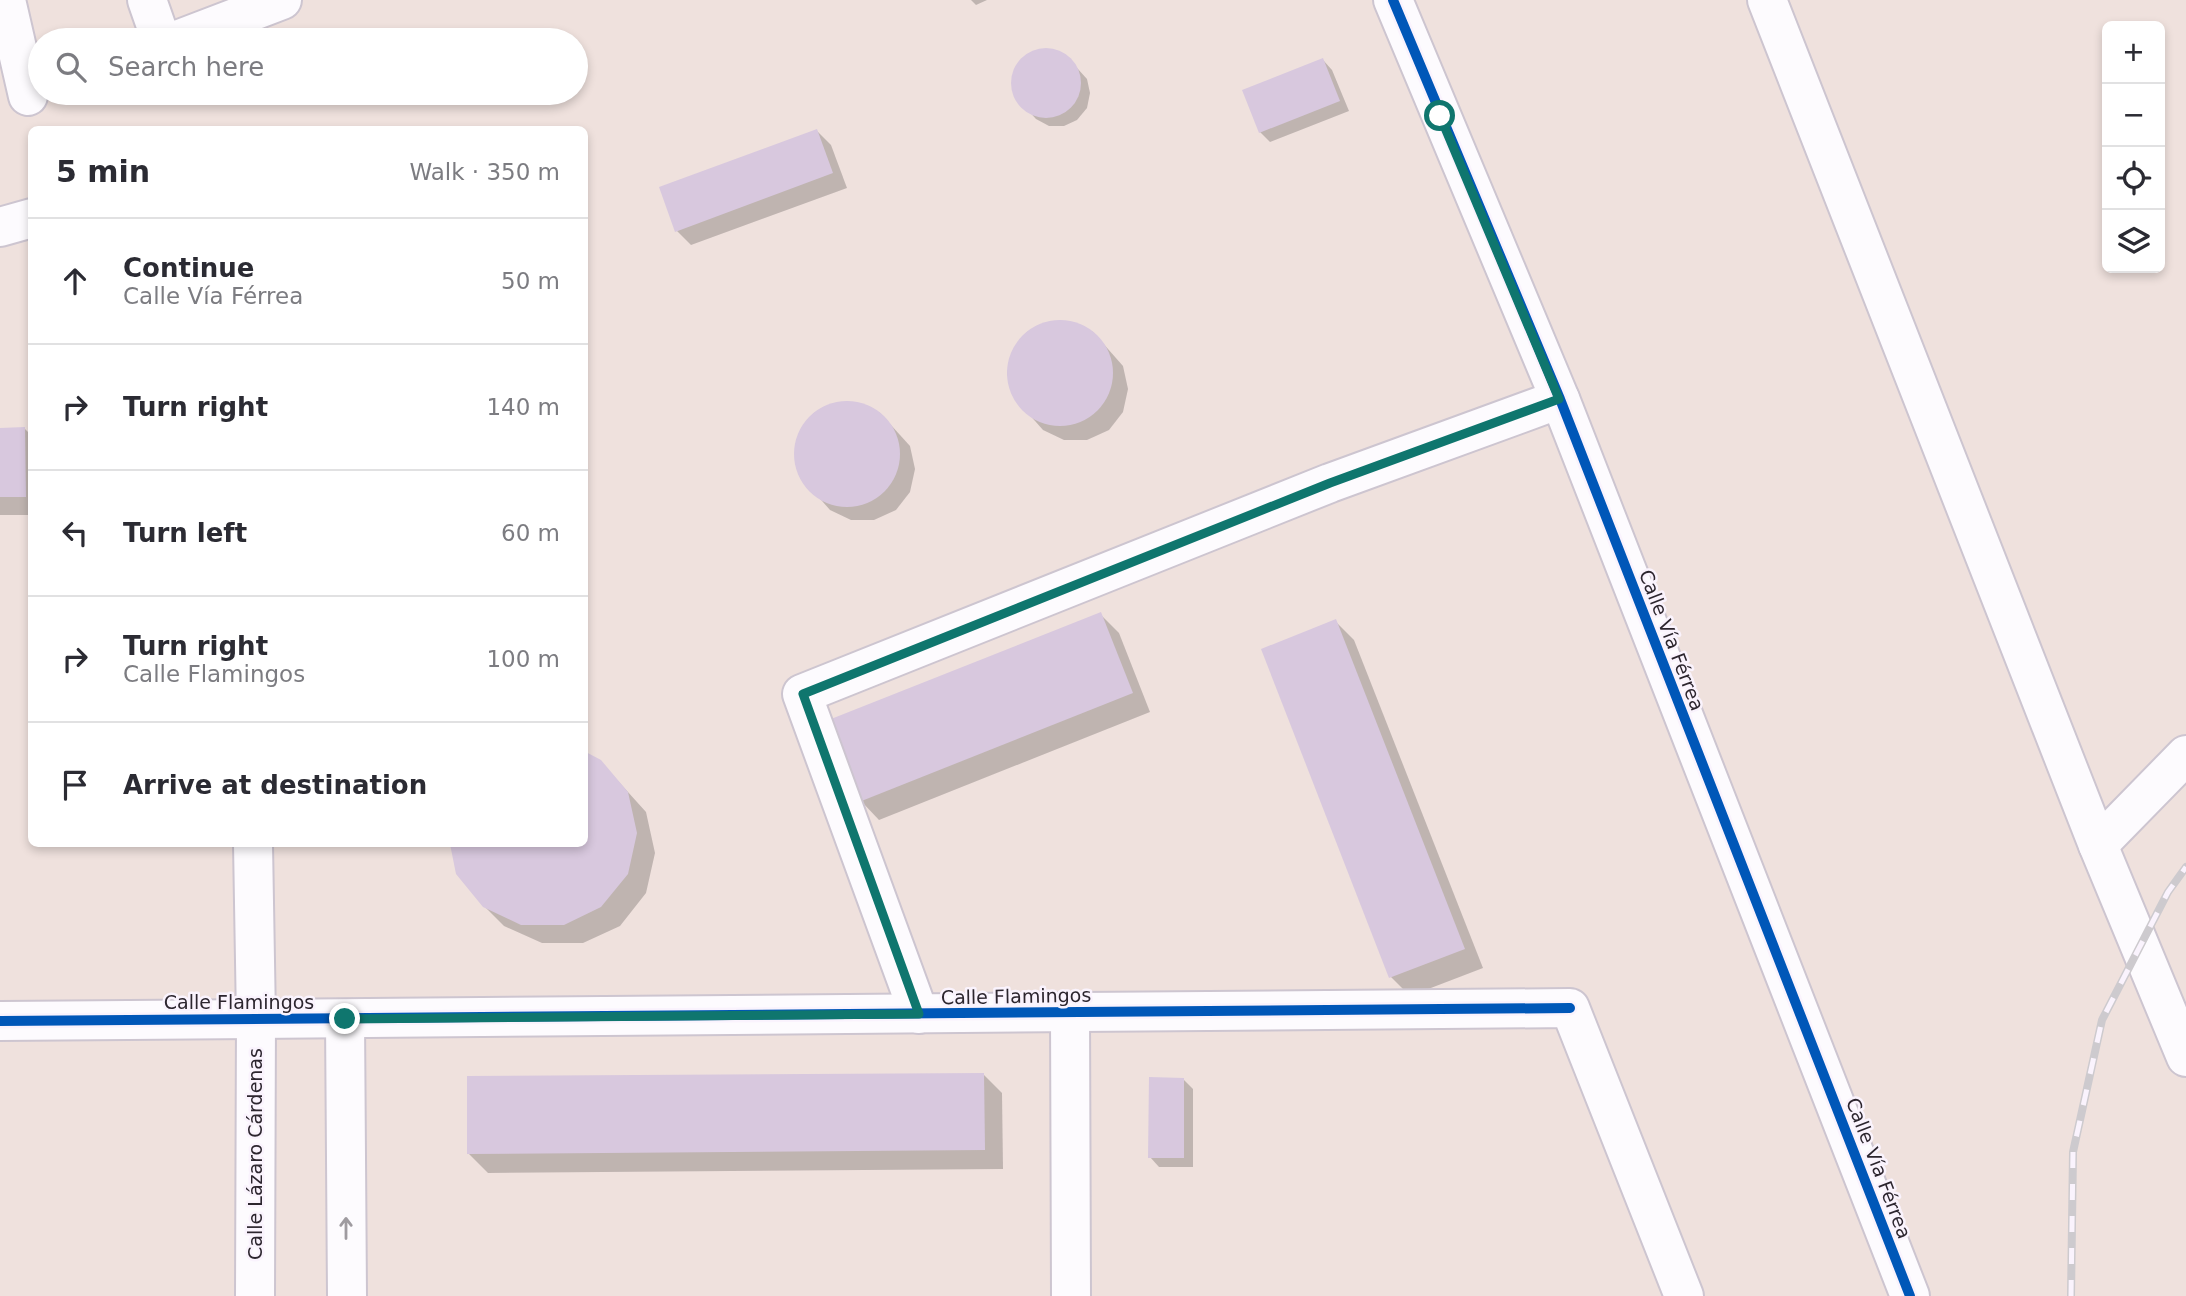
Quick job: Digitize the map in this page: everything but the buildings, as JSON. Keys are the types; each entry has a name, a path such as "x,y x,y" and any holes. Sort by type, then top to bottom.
{"street":[{"path":"6,0 23,100"},
{"path":"147,0 157,28"},
{"path":"208,28 282,0"},
{"name":"Calle Vía Férrea","path":"1392,0 1559,399 1910,1296"},
{"path":"1767,0 2098,845 2186,1057"},
{"path":"0,227 28,219"},
{"path":"919,1014 803,694 1330,483 1559,399"},
{"path":"2098,845 2186,755"},
{"name":"Calle Lázaro Cárdenas","path":"253,847 256,1019 255,1296"},
{"name":"Calle Flamingos","path":"0,1021 1570,1008 1684,1296"},
{"path":"1070,1013 1071,1296"},
{"path":"345,1019 347,1296"}],"shaded area":[{"path":"0,0 2186,0 2186,1296 0,1296"}],"railway":[{"path":"2071,1296 2073,1152 2102,1020 2168,892 2186,867"}],"cycle path":[{"path":"1393,0 1560,399 1910,1296"},
{"path":"0,1021 1570,1008"}],"route":[{"path":"345,1019 919,1014 803,694 1330,483 1559,399 1440,116"}]}
